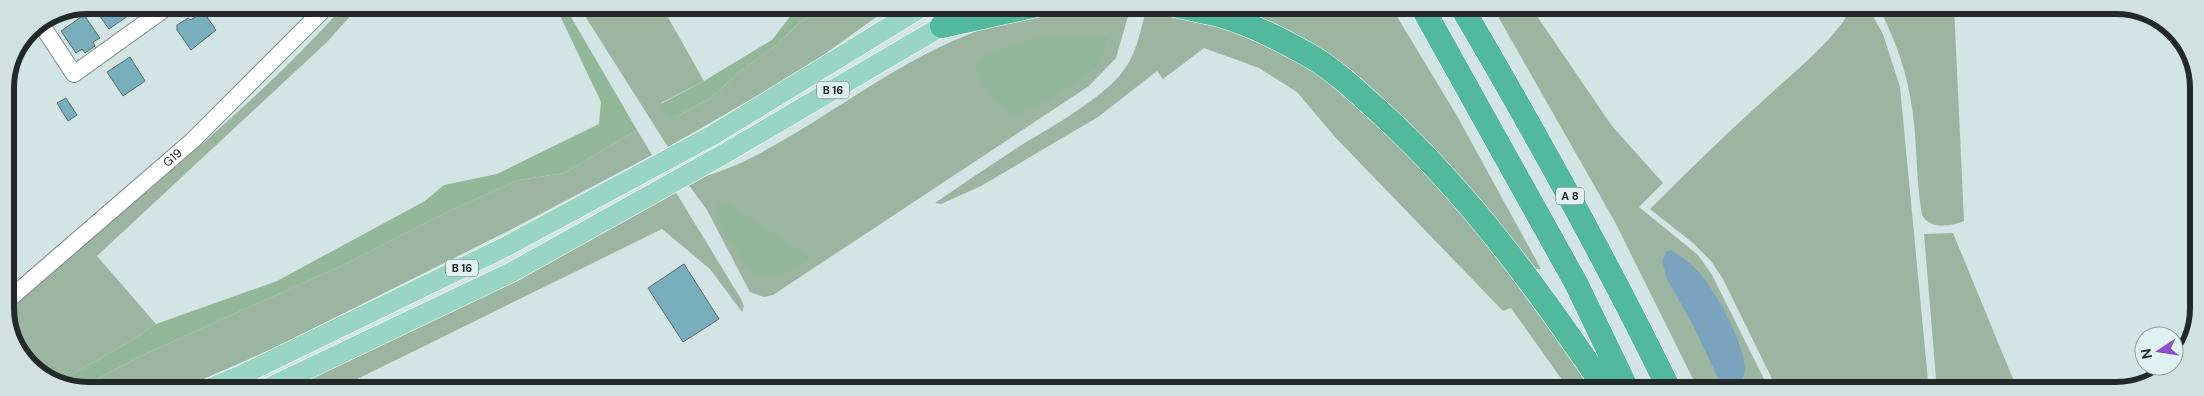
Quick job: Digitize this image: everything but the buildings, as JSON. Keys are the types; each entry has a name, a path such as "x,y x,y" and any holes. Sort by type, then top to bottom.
{"highway":[{"path":"942,26 996,14"},
{"path":"1215,14 1269,35 1314,58 1361,95 1405,135 1491,229 1547,302 1601,382"},
{"path":"1425,14 1576,283 1624,382"},
{"name":"A 8","path":"1466,14 1525,115 1621,290 1666,382"}],"main road":[{"name":"B 16","path":"225,382 520,238 713,135 909,14"},
{"name":"B 16","path":"281,382 512,272 724,154 942,26 959,14"}],"street":[{"path":"44,28 74,74 157,14"},
{"name":"G19","path":"14,295 192,141 319,14"}],"green space":[{"path":"336,14 352,14 327,42 97,256 156,324 129,342 65,379 55,375 39,364 19,337 15,323 14,306 181,163 306,46"},
{"path":"559,14 569,14 637,130 564,173 519,180 453,209 345,264 143,355 91,382 78,382 65,379 129,342 156,324 277,281 425,201 444,185 497,174 599,124 601,102"},
{"path":"584,14 666,14 704,81 661,103 676,117 712,97 739,72 779,43 799,23 814,14 880,14 804,69 668,147"},
{"path":"792,14 814,14 799,23 779,43 739,72 712,97 676,117 667,118 661,104 704,81 772,40"},
{"path":"1043,14 1129,14 1116,58 1089,86 773,295 764,297 750,292 707,210 688,184 751,158 892,73 950,42 980,30 1021,18"},
{"path":"1145,14 1166,14 1220,25 1296,57 1362,106 1478,229 1519,281 1587,382 1564,382 1511,308 1503,311 1335,137 1297,92 1259,68 1204,48 1163,79 1157,71 1098,117 981,186 941,204 935,203 1094,99 1119,76 1128,64 1139,37"},
{"path":"1232,14 1395,14 1457,116 1541,269 1532,269 1463,180 1407,122"},
{"path":"1497,14 1535,14 1612,126 1663,183 1639,207 1698,255 1712,275 1766,382 1695,382 1615,222"},
{"path":"1848,14 1872,14 1883,34 1900,87 1928,382 1774,382 1723,279 1711,261 1693,243 1650,209 1722,138 1814,54"},
{"path":"1882,14 1954,14 1964,221 1941,226 1930,223 1922,215 1913,111 1905,72"},
{"path":"1051,34 1108,37 1101,59 1086,75 1048,100 1013,116 990,98 975,69 980,59 998,49"},
{"path":"637,130 652,155 510,230 272,349 196,382 91,382 143,355 345,264 453,209 519,180 564,173"},
{"path":"675,191 744,306 742,312 710,269 662,229 351,382 301,382"},
{"path":"718,203 729,204 810,257 798,268 767,277 750,272 722,229 716,212"},
{"path":"1953,233 2014,382 1936,382 1924,234"}],"water":[{"path":"1671,250 1696,269 1721,304 1743,354 1745,367 1743,377 1737,382 1722,382 1719,380 1693,325 1667,279 1662,261 1666,252"}]}
